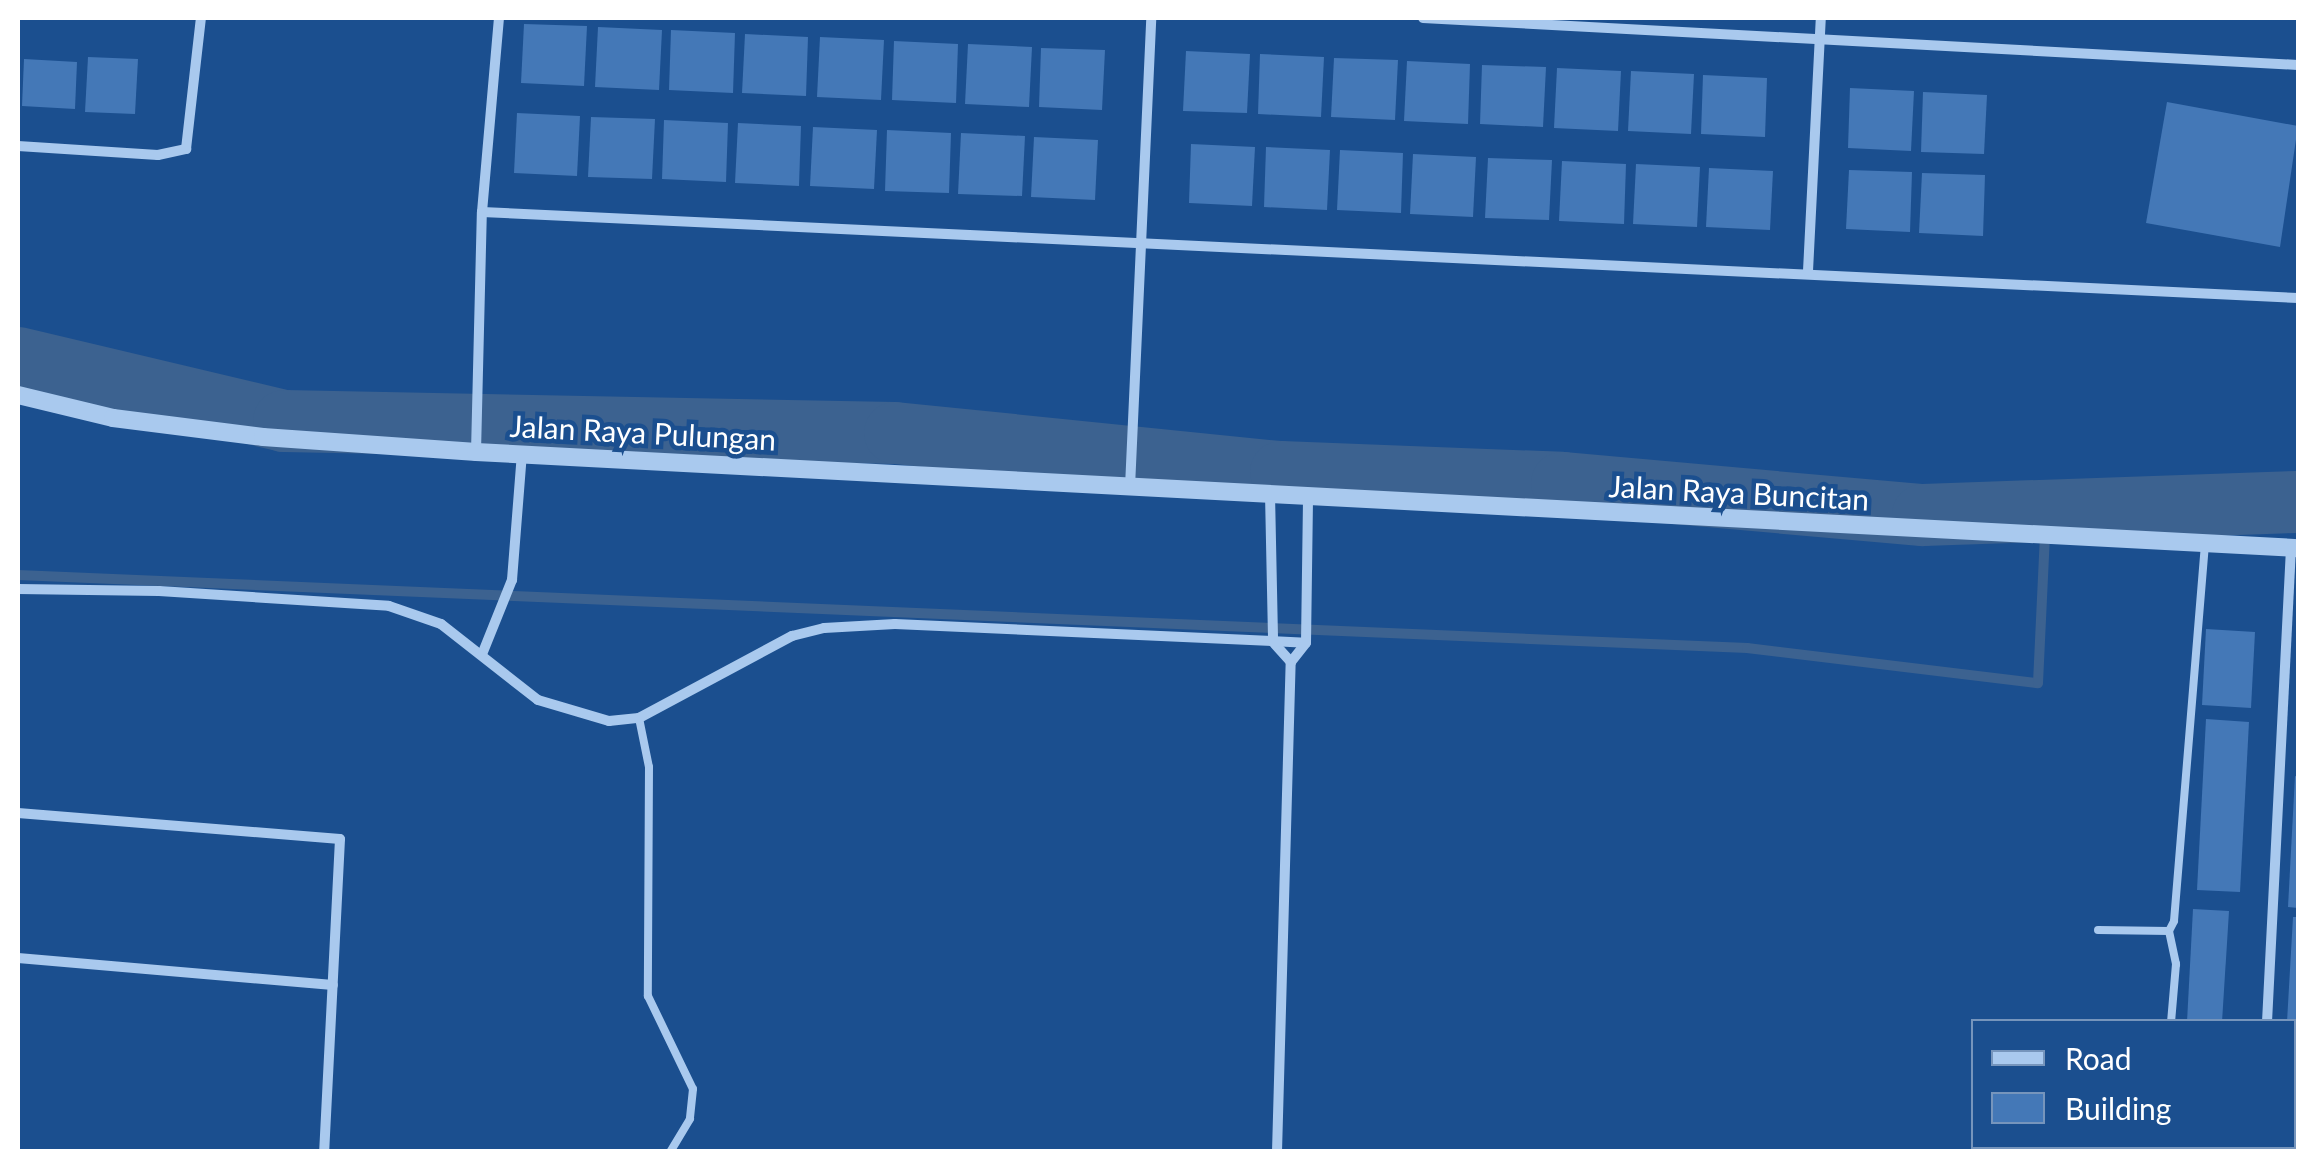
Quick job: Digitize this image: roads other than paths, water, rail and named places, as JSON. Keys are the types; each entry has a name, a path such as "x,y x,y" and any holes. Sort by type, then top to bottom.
{"street":[{"path":"18,146 158,156 186,149 201,18"},
{"path":"476,443 482,212 499,18"},
{"path":"1130,487 1151,18"},
{"path":"1423,18 2298,64"},
{"path":"1808,271 1821,18"},
{"path":"482,212 1141,248 1808,271 2298,298"},
{"name":"Jalan Raya Pulungan","path":"18,395 113,418 245,434 476,443 522,454 1270,494"},
{"path":"483,652 512,580 522,454"},
{"path":"1270,494 1273,642 1291,662"},
{"name":"Jalan Raya Buncitan","path":"1270,494 2205,542 2293,554"},
{"path":"1277,1152 1291,662 1306,637 1308,496"},
{"path":"2268,1019 2293,554"},
{"path":"18,589 159,590 389,606 440,624 483,652 538,700 609,721 639,718 792,636 824,628 895,624 1273,642 1306,637"},
{"path":"18,814 340,839 324,1152"},
{"path":"18,958 333,985"}],"lane":[{"path":"2171,1019 2176,964 2169,931 2205,542"},
{"path":"639,718 649,767 648,996 693,1090 690,1119 670,1152"},
{"path":"2098,930 2169,931"}],"waterway":[{"path":"18,358 284,421 895,433 1281,472 1562,483 1923,515 2298,502"},
{"path":"18,575 1747,648 2038,683 2046,511"}]}
